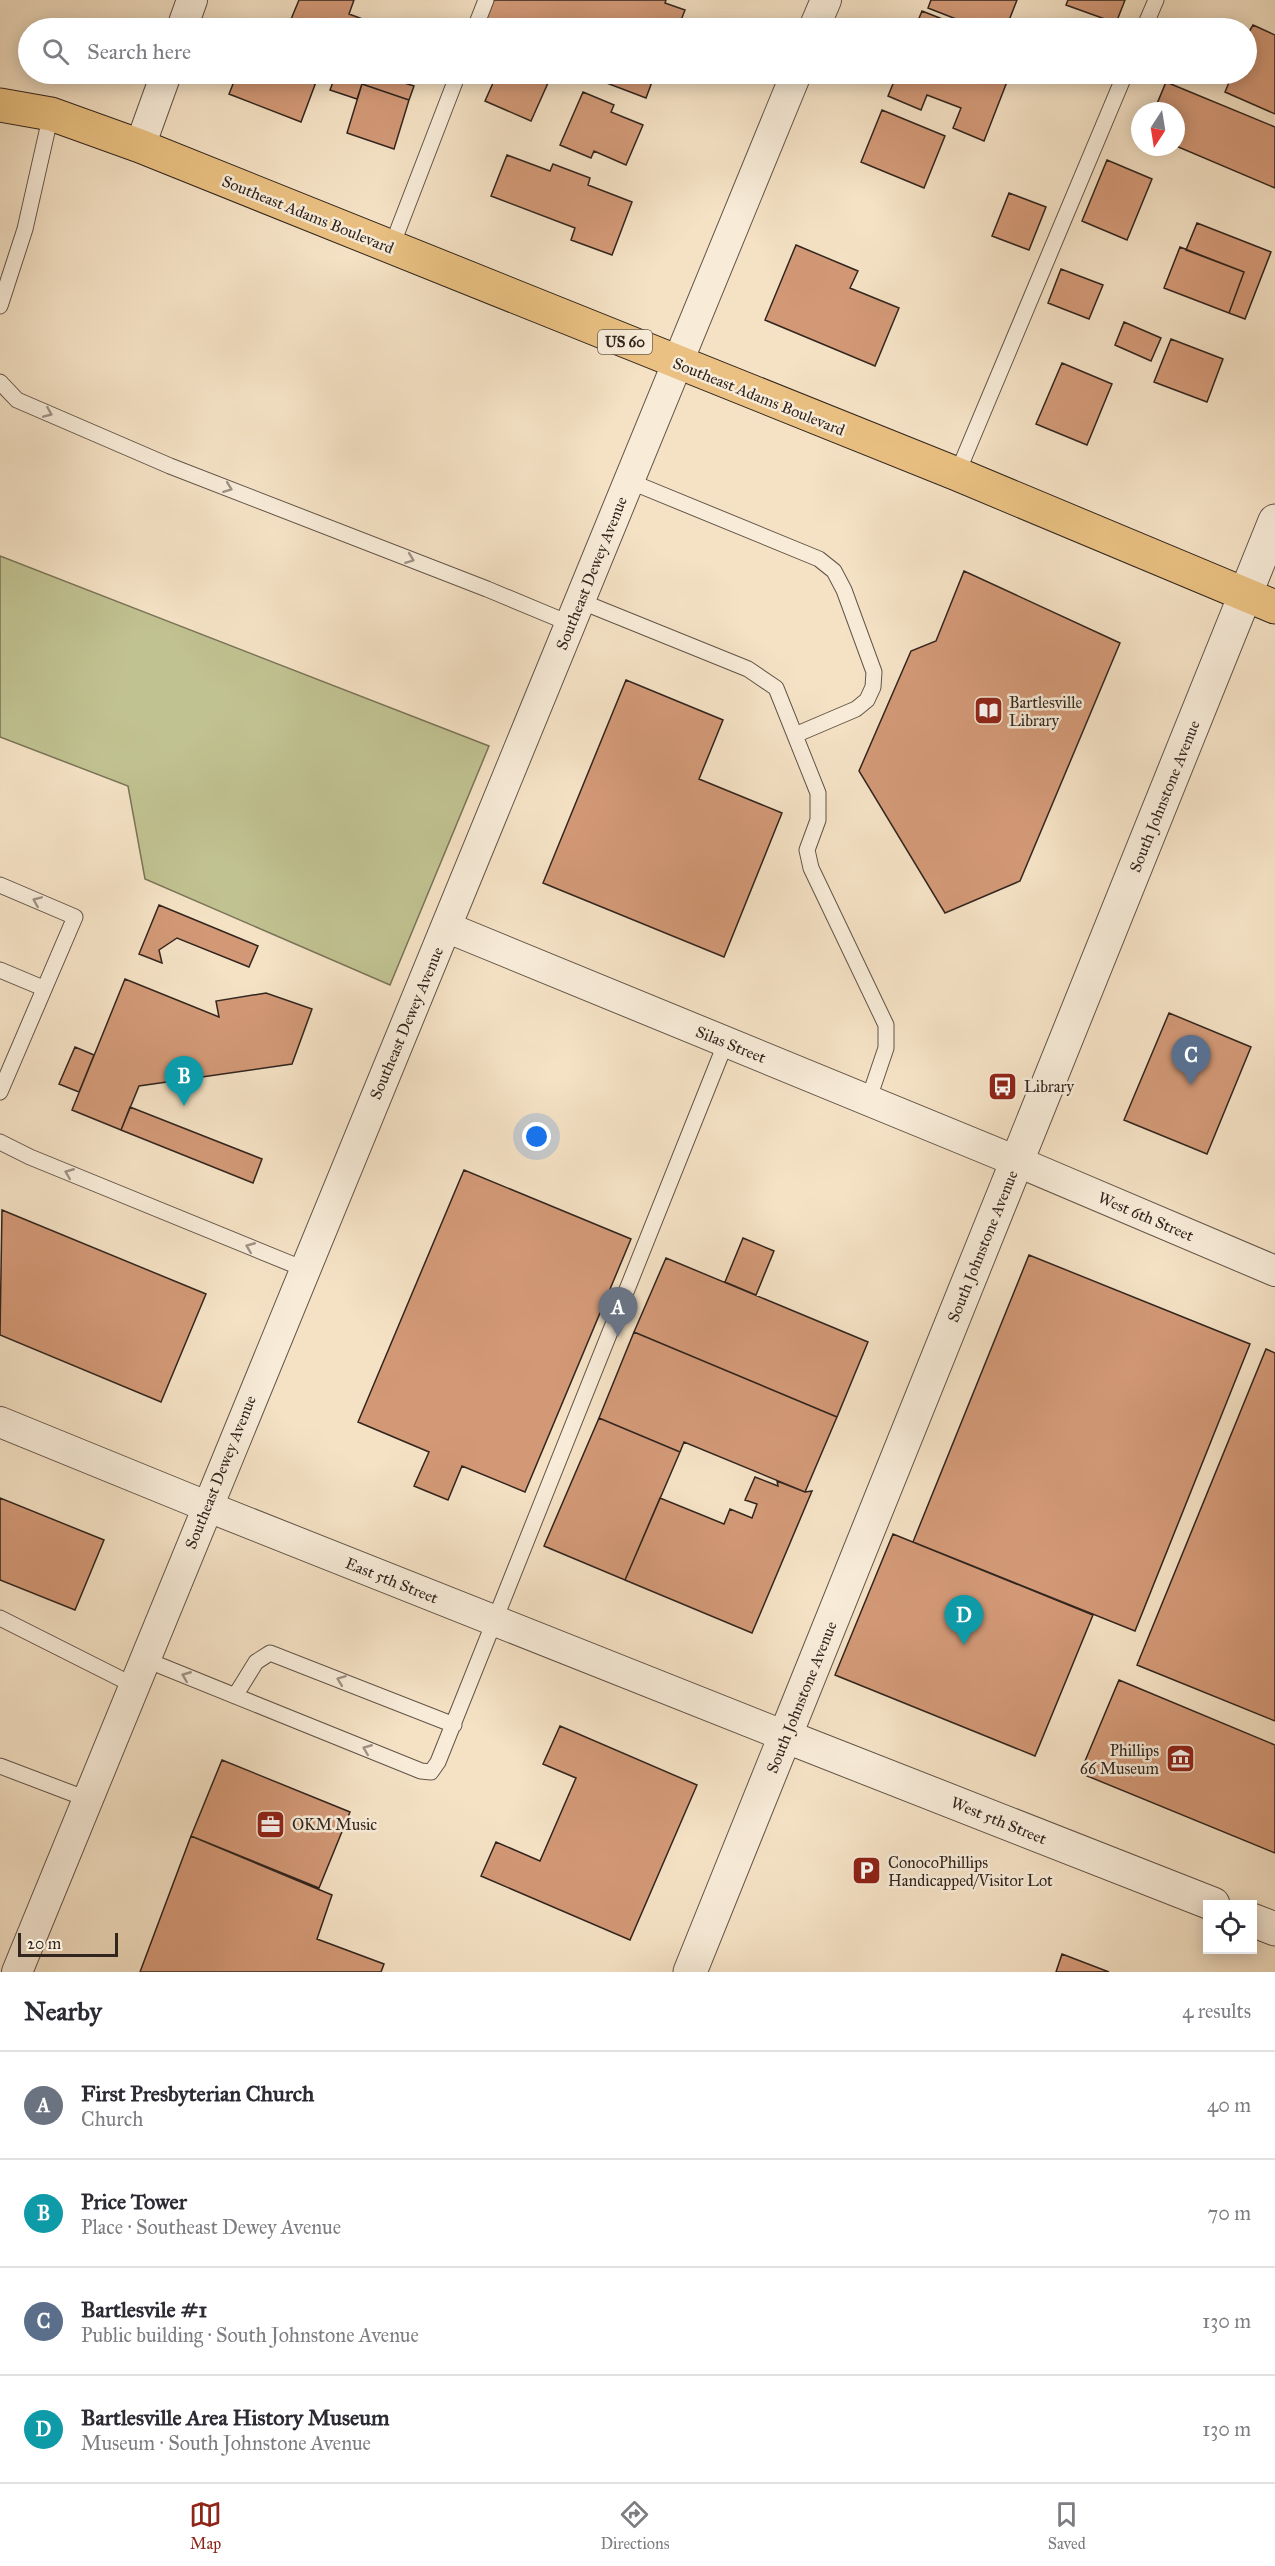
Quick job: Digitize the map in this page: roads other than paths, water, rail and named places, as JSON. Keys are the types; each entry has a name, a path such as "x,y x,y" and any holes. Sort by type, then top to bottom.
{"main road":[{"name":"Southeast Adams Boulevard","path":"0,105 51,114 140,146 957,474 1260,601"}],"street":[{"path":"186,18 192,0"},
{"path":"818,18 825,0"},
{"path":"140,146 162,84"},
{"name":"Southeast Dewey Avenue","path":"17,1972 206,1506 792,84"},
{"name":"South Johnstone Avenue","path":"690,1972 1016,1161 1260,601 1275,521"},
{"name":"Silas Street","path":"446,927 1016,1161"},
{"name":"West 6th Street","path":"1016,1161 1275,1271"},
{"name":"East 5th Street","path":"0,1422 785,1736"},
{"name":"West 5th Street","path":"785,1736 1203,1901"},
{"path":"1257,1922 1275,1929"}],"lane":[{"path":"479,18 486,0"},
{"path":"1148,18 1156,0"},
{"path":"391,248 454,84"},
{"path":"957,474 1121,84"},
{"path":"0,306 25,229 51,114"},
{"path":"0,382 17,400 170,466 575,612 748,669 776,688 818,793 818,820 807,850 811,868 886,1025 886,1048 868,1101"},
{"path":"629,481 819,559 834,571 844,590 874,672 873,687 867,700 856,709 795,735"},
{"path":"0,885 75,916 43,988 7,1058 0,1092"},
{"path":"0,970 43,988"},
{"path":"0,1618 139,1672 235,1696 421,1771 430,1772 438,1762 496,1622 726,1042"},
{"path":"0,1142 30,1157 304,1269"},
{"path":"235,1696 256,1662 270,1653 454,1725"},
{"path":"0,1766 87,1799"}],"place":[{"name":"Bartlesville Library","path":"988,711"},
{"name":"Bartlesvile #1","path":"1191,1085"},
{"name":"Library","path":"1003,1086"},
{"name":"Price Tower","path":"184,1106"},
{"name":"First Presbyterian Church","path":"618,1337"},
{"name":"Bartlesville Area History Museum","path":"964,1645"},
{"name":"Phillips 66 Museum","path":"1180,1759"},
{"name":"OKM Music","path":"271,1824"},
{"name":"ConocoPhillips Handicapped/Visitor Lot","path":"867,1871"}]}
